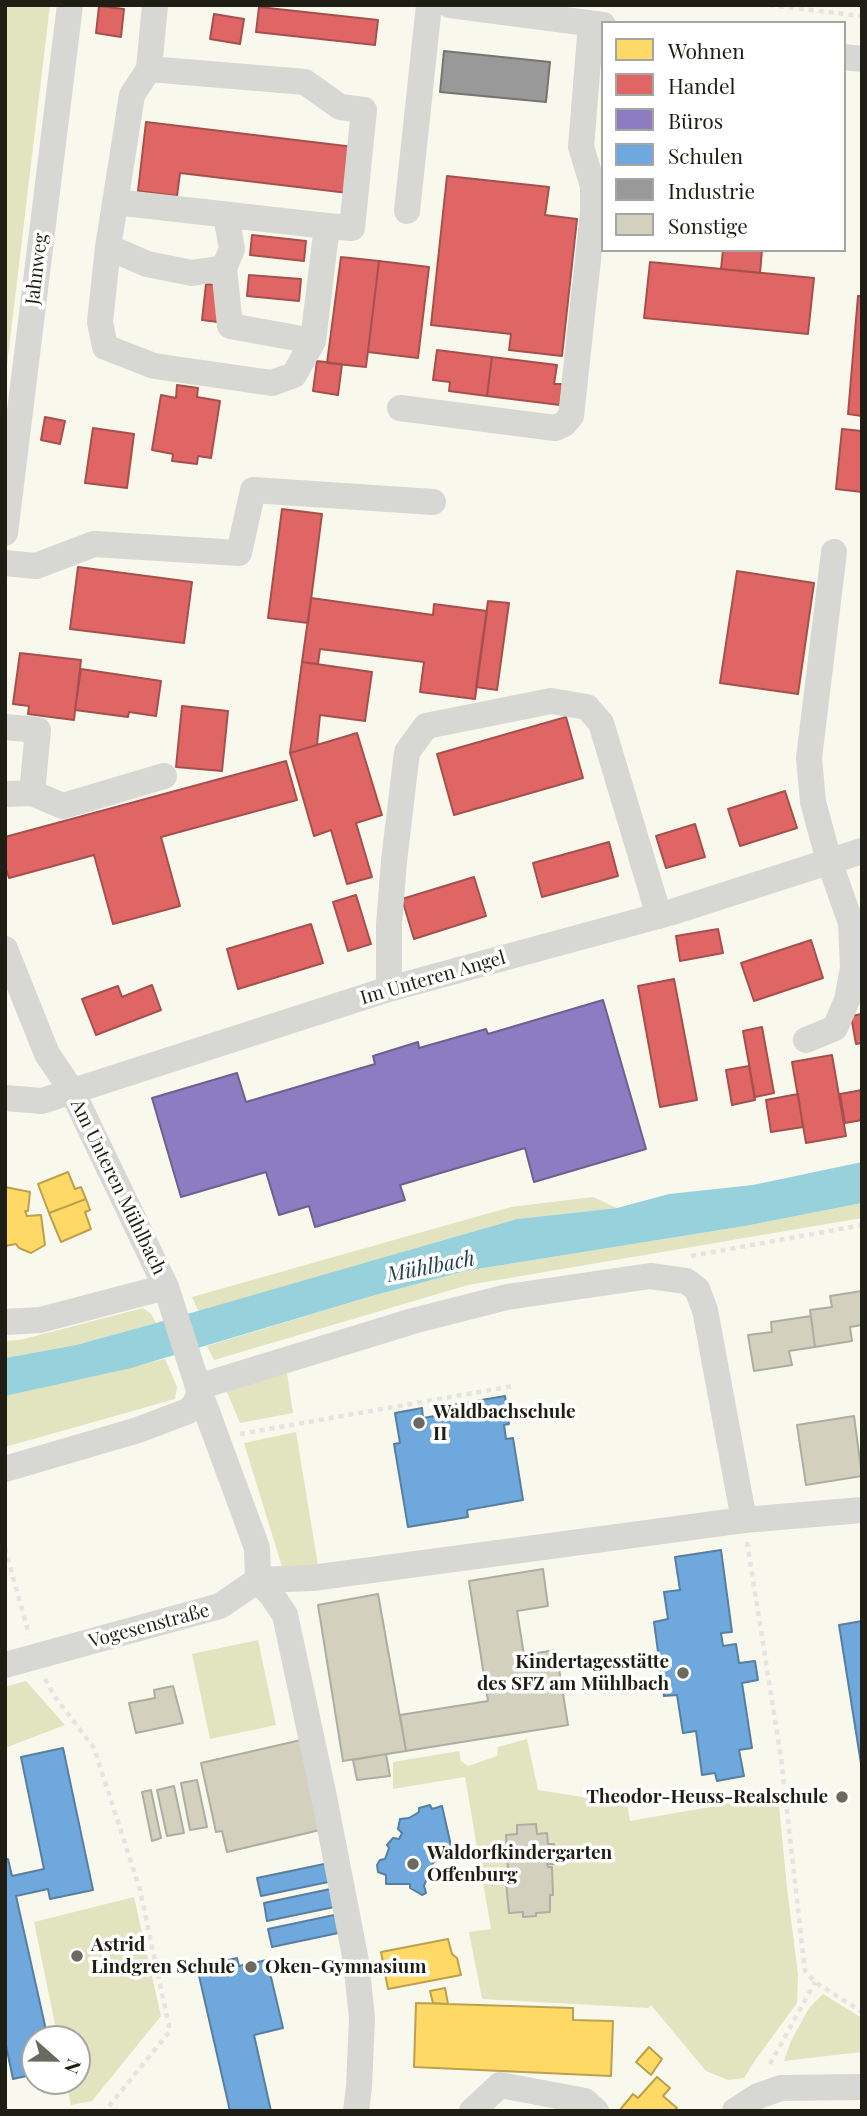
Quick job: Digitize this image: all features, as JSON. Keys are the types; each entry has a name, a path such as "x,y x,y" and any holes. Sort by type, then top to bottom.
{"street":[{"name":"Jahnweg","path":"5,533 70,5"},
{"path":"155,5 149,69 132,95 108,247 100,322 105,347 154,366 272,383 294,375 313,341 327,226"},
{"path":"407,211 429,5"},
{"path":"400,408 555,428 564,424 571,416 593,213 593,186 581,147 597,24 450,5"},
{"path":"115,202 352,228 364,110 340,107 305,82 149,69"},
{"path":"226,215 232,249 224,268 230,326 313,341"},
{"path":"108,247 147,264 192,273 224,268"},
{"path":"5,563 36,566 94,544 239,553 253,489 433,502"},
{"path":"806,1040 835,1028 847,1000 853,968 851,923 829,861 813,802 809,758 834,552"},
{"path":"389,989 389,925 407,752 426,726 551,701 587,707 601,723 660,916"},
{"path":"5,727 38,730 32,793"},
{"path":"5,794 32,793 63,806 164,776"},
{"name":"Im Unteren Angel","path":"5,1098 42,1101 389,989 660,916 829,861 860,858"},
{"path":"5,949 47,1054 72,1091"},
{"name":"Am Unteren Mühlbach","path":"5,1322 40,1320 169,1296 72,1091"},
{"path":"196,1381 507,1297 650,1276 686,1281 697,1289 705,1310 744,1520"},
{"path":"169,1296 196,1381 257,1548 258,1580 285,1615 356,1961 362,2018 356,2111"},
{"path":"5,1469 138,1430 188,1411 195,1404 196,1381"},
{"path":"258,1580 312,1578 744,1520 862,1510"},
{"name":"Vogesenstraße","path":"5,1665 220,1606 258,1580"},
{"path":"472,2111 500,2085 585,2101 596,2111"},
{"path":"737,2108 758,2096 781,2088 862,2087"}],"path":[{"path":"769,5 862,16"},
{"path":"703,1254 862,1225"},
{"path":"218,1438 513,1386"},
{"path":"744,1520 781,1758 806,1971 815,1982 862,2012"},
{"path":"5,1548 35,1657"},
{"path":"54,1697 94,1748 140,1890 170,2031 105,2111"},
{"path":"767,2070 815,1982"}],"green space":[{"path":"5,5 50,5 5,382"},
{"path":"593,1197 617,1208 517,1219 199,1312 192,1297 511,1207"},
{"path":"862,1203 862,1218 468,1285 214,1360 207,1346 465,1271 745,1226"},
{"path":"143,1308 151,1314 156,1323 76,1345 5,1358 5,1341 20,1340"},
{"path":"165,1359 177,1387 175,1399 5,1447 5,1396"},
{"path":"287,1373 293,1413 240,1423 226,1390"},
{"path":"296,1432 318,1565 283,1570 244,1443"},
{"path":"258,1640 276,1725 210,1739 192,1654"},
{"path":"26,1681 65,1725 5,1748 5,1687"},
{"path":"527,1739 538,1790 627,1804 630,1821 778,1795 798,1974 797,2003 744,2078 728,2080 706,2071 651,2005 648,2008 482,1999 469,1932 491,1929 465,1777 393,1789 393,1762 459,1751 461,1761 468,1766 497,1756 498,1747"},
{"path":"134,1897 161,2016 92,2101 71,2105 69,2095 91,2095 91,2025 55,2025 34,1922"},
{"path":"823,1994 862,2018 862,2052 784,2061 791,2041 809,2008"}],"water":[{"name":"Mühlbach","path":"862,1162 862,1203 745,1226 465,1271 131,1368 5,1396 5,1358 76,1345 517,1219 617,1208 669,1194 753,1185"}],"building: Wohnen":[{"path":"68,1172 75,1189 81,1187 86,1199 49,1213 38,1184"},
{"path":"5,1187 30,1192 28,1211 25,1211 27,1216 41,1215 45,1245 31,1253 16,1244 5,1246"},
{"path":"86,1199 90,1210 85,1212 91,1229 61,1242 49,1213"},
{"path":"448,1939 461,1975 388,1989 381,1952"},
{"path":"445,1988 448,2004 433,2003 430,1991"},
{"path":"416,2003 573,2008 573,2020 613,2021 611,2076 414,2067"},
{"path":"649,2047 662,2059 651,2075 636,2062"},
{"path":"657,2077 670,2088 663,2096 677,2108 675,2111 619,2111 633,2094 638,2098"}],"building: Handel":[{"path":"99,6 124,9 121,37 96,33"},
{"path":"259,7 378,20 375,45 256,32"},
{"path":"214,14 244,19 240,44 210,39"},
{"path":"146,122 354,147 348,193 180,173 177,196 138,191"},
{"path":"447,176 549,187 545,215 577,219 562,356 509,350 511,334 431,325"},
{"path":"252,235 306,241 304,261 250,255"},
{"path":"723,252 762,252 760,273 721,269"},
{"path":"341,257 379,261 366,367 327,363"},
{"path":"379,261 429,267 418,358 368,352"},
{"path":"650,262 814,278 808,334 644,318"},
{"path":"249,275 301,279 299,301 247,296"},
{"path":"206,284 222,286 218,322 202,320"},
{"path":"858,296 862,296 862,416 848,414"},
{"path":"437,350 492,357 487,396 449,391 450,382 433,380"},
{"path":"492,357 557,365 554,384 562,384 560,405 487,396"},
{"path":"317,361 342,364 338,395 313,391"},
{"path":"177,385 198,388 197,397 220,401 211,458 198,456 197,464 172,461 173,454 152,450 161,395 176,398"},
{"path":"45,417 65,421 60,444 41,440"},
{"path":"93,428 134,434 127,488 85,483"},
{"path":"842,429 862,431 862,492 836,489"},
{"path":"282,509 322,514 308,623 268,618"},
{"path":"78,567 192,582 184,643 70,629"},
{"path":"737,571 814,583 798,694 720,683"},
{"path":"311,598 433,615 434,604 487,611 475,699 420,692 424,662 320,649 318,664 302,662"},
{"path":"488,601 509,603 497,690 476,687"},
{"path":"20,653 81,660 74,720 28,714 29,706 13,704"},
{"path":"302,662 372,672 365,721 320,715 317,745 290,753"},
{"path":"81,669 161,681 156,716 129,712 128,717 75,710"},
{"path":"182,706 228,711 222,771 176,767"},
{"path":"566,717 583,778 454,815 437,754"},
{"path":"357,733 382,815 356,823 372,877 347,884 331,830 314,836 290,753"},
{"path":"286,761 297,800 161,837 180,906 113,924 94,855 9,878 5,866 5,837"},
{"path":"785,791 797,828 740,846 728,809"},
{"path":"695,824 705,857 666,868 656,836"},
{"path":"609,842 618,876 542,897 533,863"},
{"path":"474,877 486,916 414,939 402,899"},
{"path":"356,895 371,944 348,951 333,902"},
{"path":"311,924 323,963 238,989 227,949"},
{"path":"718,929 723,953 680,961 676,936"},
{"path":"811,940 823,978 754,1001 741,963"},
{"path":"674,979 697,1100 660,1107 638,986"},
{"path":"152,985 161,1010 96,1035 82,999 118,986 122,997"},
{"path":"862,1014 862,1043 856,1044 851,1016"},
{"path":"762,1027 774,1093 755,1097 743,1031"},
{"path":"832,1055 846,1136 806,1143 792,1062"},
{"path":"749,1066 755,1100 732,1105 726,1070"},
{"path":"862,1090 862,1120 845,1123 840,1094"},
{"path":"798,1094 803,1127 771,1132 766,1100"}],"building: Büros":[{"path":"603,1000 646,1149 534,1182 525,1148 400,1185 405,1200 315,1227 309,1206 279,1215 266,1172 181,1197 152,1098 237,1073 246,1102 375,1064 373,1056 418,1042 419,1048 486,1029 488,1034"}],"building: Schulen":[{"path":"505,1396 509,1424 504,1425 506,1439 513,1438 523,1500 467,1510 468,1517 408,1527 394,1444 400,1443 395,1413 422,1408 423,1418 453,1413 452,1405"},
{"path":"721,1550 732,1632 721,1633 723,1646 736,1644 739,1663 755,1661 758,1680 742,1683 752,1748 739,1750 744,1776 717,1781 715,1773 702,1775 696,1731 683,1733 677,1695 664,1696 654,1622 668,1619 664,1592 680,1590 675,1557"},
{"path":"862,1621 862,1770 839,1625"},
{"path":"63,1748 93,1890 50,1899 48,1889 16,1896 45,2025 21,2025 21,2077 13,2079 5,2041 5,1860 8,1859 12,1876 44,1869 21,1757"},
{"path":"430,1805 432,1809 442,1806 452,1850 433,1863 424,1886 426,1893 422,1895 410,1888 410,1884 386,1884 386,1875 378,1872 377,1865 380,1860 385,1859 389,1848 387,1845 393,1838 399,1839 402,1833 398,1829 400,1819 409,1818 419,1812 419,1808"},
{"path":"329,1863 333,1881 261,1896 257,1878"},
{"path":"335,1888 339,1906 267,1921 264,1903"},
{"path":"339,1914 343,1932 272,1947 268,1929"},
{"path":"237,1958 239,1966 267,1960 283,2028 254,2035 271,2111 230,2111 197,1967"}],"building: Industrie":[{"path":"444,51 550,62 546,102 440,92"}],"building: Sonstige":[{"path":"862,1291 862,1325 850,1327 852,1341 815,1347 810,1310 832,1307 830,1296"},
{"path":"811,1316 815,1347 789,1351 792,1365 754,1371 748,1335 772,1332 771,1322"},
{"path":"854,1416 862,1476 806,1485 797,1425"},
{"path":"543,1569 548,1606 517,1611 524,1655 556,1650 568,1725 406,1751 400,1715 488,1701 469,1581"},
{"path":"378,1594 406,1751 343,1761 318,1605"},
{"path":"173,1686 183,1723 136,1733 129,1703 155,1698 154,1690"},
{"path":"301,1740 320,1830 227,1852 222,1831 216,1832 201,1763"},
{"path":"386,1754 390,1776 357,1780 353,1760"},
{"path":"197,1780 207,1827 190,1830 181,1783"},
{"path":"174,1786 184,1833 167,1836 157,1790"},
{"path":"151,1790 161,1838 152,1841 142,1792"},
{"path":"536,1824 537,1834 547,1833 548,1844 554,1844 554,1864 547,1864 552,1867 553,1895 550,1895 550,1912 523,1917 523,1912 509,1913 505,1872 508,1872 506,1835 517,1834 517,1825"}],"place":[{"name":"Waldbachschule II","path":"419,1423"},
{"name":"Kindertagesstätte des SFZ am Mühlbach","path":"683,1673"},
{"name":"Theodor-Heuss-Realschule","path":"842,1797"},
{"name":"Waldorfkindergarten Offenburg","path":"413,1864"},
{"name":"Astrid Lindgren Schule","path":"77,1956"},
{"name":"Oken-Gymnasium","path":"251,1967"}]}
